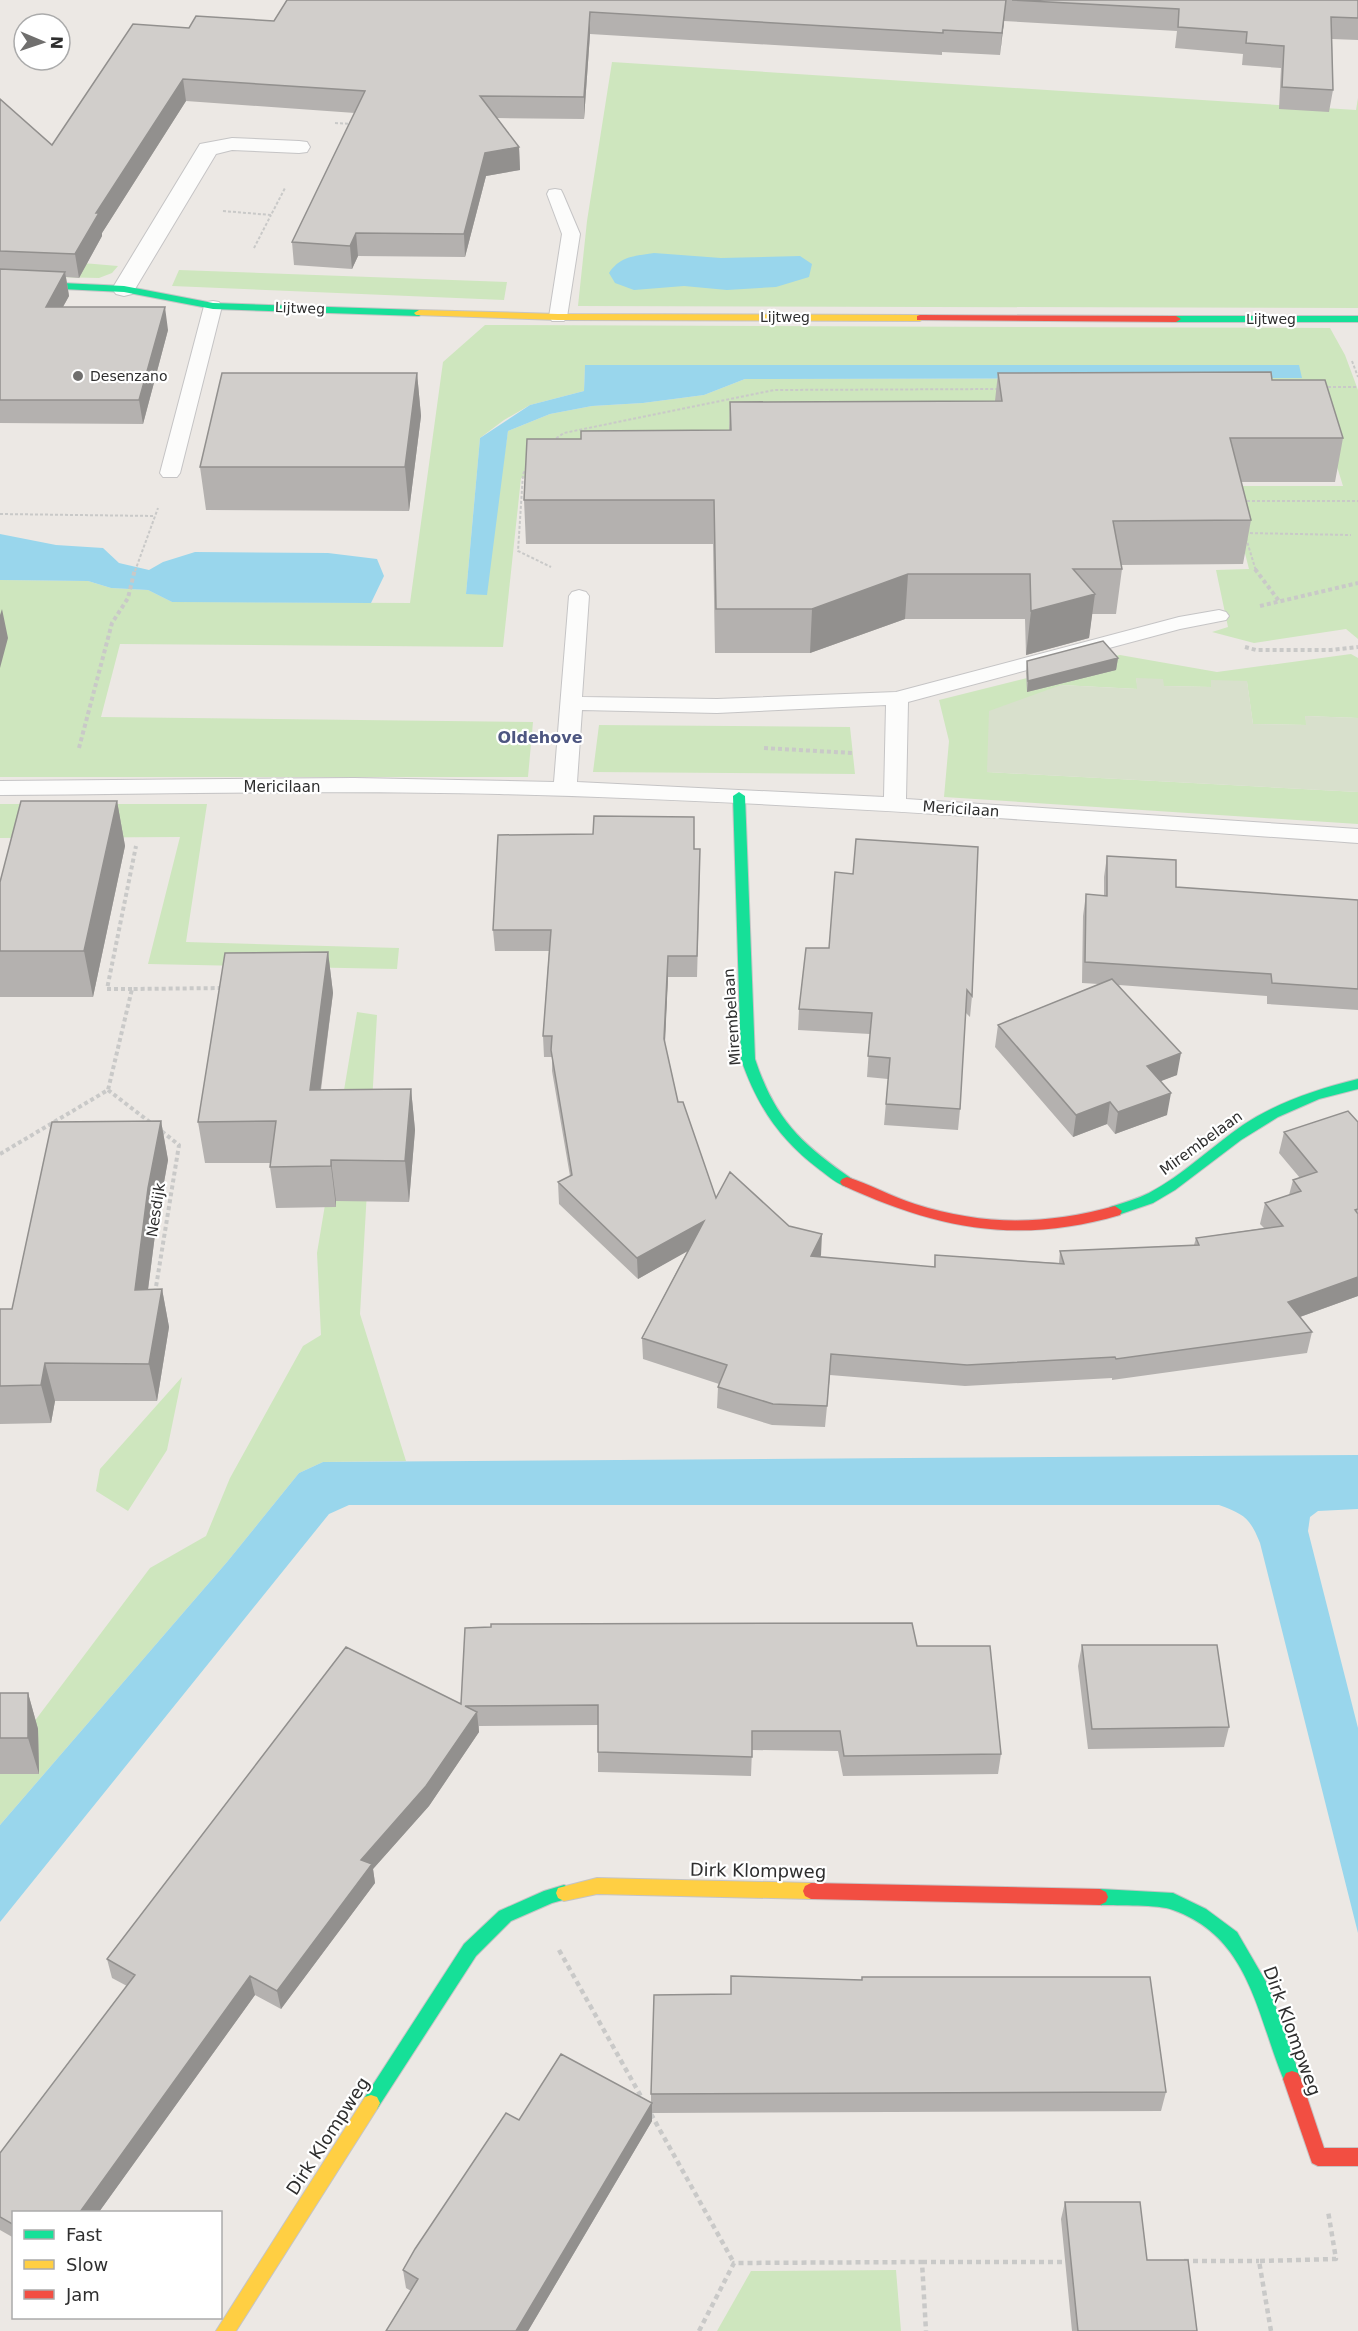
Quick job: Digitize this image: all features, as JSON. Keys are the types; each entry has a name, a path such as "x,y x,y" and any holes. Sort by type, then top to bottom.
{"street":[{"path":"124,289 207,149 232,144 299,147"},
{"name":"Lijtweg","path":"0,283 124,289 213,306 558,316 1358,319"},
{"name":"Mirembelaan","path":"739,796 748,1059 757,1090 774,1119 797,1145 827,1170 864,1192 904,1208 948,1220 1003,1225 1043,1225 1081,1221 1147,1200 1173,1185 1234,1137 1271,1114 1310,1098 1358,1084"},
{"name":"Dirk Klompweg","path":"225,2331 470,1950 505,1916 550,1896 597,1886 1141,1898 1173,1901 1200,1914 1231,1937 1247,1961 1260,1987 1318,2157"},
{"path":"1318,2157 1358,2157"}],"lane":[{"path":"555,194 571,234 558,316"},
{"path":"170,473 213,306"},
{"path":"565,789 579,596"},
{"path":"571,703 717,706 897,698 1179,623 1219,616"},
{"path":"895,805 897,698"},
{"name":"Mericilaan","path":"0,788 565,789 895,805 1358,836"}],"path":[{"path":"254,249 271,215"},
{"path":"1322,387 1358,387"},
{"path":"547,444 564,433 774,390 1000,389"},
{"path":"528,466 523,474 518,551 546,563 579,596"},
{"path":"71,788 78,751 112,623 128,598 137,563 170,473"},
{"path":"1237,501 1358,501"},
{"path":"0,514 155,516"},
{"path":"1243,524 1253,567 1279,601"},
{"path":"1245,535 1351,535"},
{"path":"1219,616 1358,583"},
{"path":"1179,623 1256,650 1358,648"},
{"path":"136,846 107,989 225,988"},
{"path":"0,1154 108,1090 132,989"},
{"name":"Nesdijk","path":"108,1090 179,1145 154,1296"},
{"path":"532,1903 734,2263"},
{"path":"1178,2261 1336,2259 1318,2157"},
{"path":"1260,2261 1271,2331"},
{"path":"922,2262 926,2331"},
{"path":"734,2263 1074,2262"},
{"path":"699,2331 734,2263"}],"green space":[{"path":"612,62 1356,110 1358,98 1358,308 578,306 587,221"},
{"path":"0,256 118,266 112,273 99,278 10,276"},
{"path":"179,270 507,282 504,300 172,286"},
{"path":"485,325 1330,328 1345,355 1358,390 1358,639 1346,629 1254,643 1212,632 1228,627 1216,570 1249,569 1237,522 1215,486 1343,486 1323,421 578,479 521,478 503,647 120,644 101,717 533,722 528,777 0,777 0,580 88,581 111,588 148,590 172,602 410,603 443,362","holes":["1298,365 1301,378 745,379 704,395 643,403 592,406 550,414 508,431 500,484 466,594 480,438 504,420 530,405 584,391 585,366"]},
{"path":"1351,654 1358,658 1358,718 1305,716 1307,725 1253,724 1247,682 1211,681 1211,687 1164,686 1136,678 1138,689 1061,685 987,772 1358,792 1358,824 944,797 949,741 939,700 1120,655 1217,672"},
{"path":"1136,678 1163,679 1164,686 1211,687 1211,680 1247,681 1253,724 1306,725 1305,716 1358,718 1358,792 987,772 989,711 1061,685 1137,689"},
{"path":"599,725 850,727 855,774 593,772"},
{"path":"0,804 207,804 186,942 399,948 397,969 148,964 180,837 0,838"},
{"path":"357,1012 377,1015 360,1314 406,1461 323,1462 299,1473 227,1562 0,1825 0,1767 150,1568 206,1536 230,1478 303,1346 321,1335 317,1253"},
{"path":"182,1377 167,1450 128,1511 96,1491 100,1469"},
{"path":"896,2270 901,2331 717,2331 751,2271"}],"water":[{"path":"654,253 721,258 800,256 812,264 809,277 776,287 727,290 684,286 634,290 615,283 609,273 623,260"},
{"path":"585,365 1299,365 1302,378 745,379 704,395 643,403 592,406 550,414 508,431 487,595 466,594 480,438 530,405 584,391"},
{"path":"0,534 56,545 103,548 119,563 149,570 163,562 195,552 328,553 377,559 384,576 371,603 172,602 148,590 111,588 88,581 0,580"},
{"path":"1358,1455 1358,1509 1318,1511 1310,1517 1308,1531 1358,1728 1358,1933 1260,1543 1245,1518 1219,1505 349,1505 329,1514 0,1922 0,1825 227,1562 299,1473 323,1462"}],"building":[{"path":"287,0 1006,0 1002,33 943,30 943,33 590,12 584,97 480,96 519,147 485,153 464,234 356,233 350,246 292,242 365,91 183,79 96,213 99,213 75,254 0,251 0,99 52,145 133,24 189,28 196,16 274,21"},
{"path":"1012,0 1358,0 1358,18 1331,17 1333,90 1282,87 1284,46 1246,43 1247,32 1178,27 1179,9"},
{"name":"Desenzano","path":"0,269 65,272 46,307 165,307 139,400 0,400"},
{"path":"1271,372 1272,380 1325,380 1343,438 1230,438 1251,520 1113,521 1122,569 1073,569 1095,594 1031,611 1030,574 908,574 812,609 716,609 714,500 524,500 527,439 581,439 581,431 731,430 730,402 1002,401 998,373"},
{"path":"222,373 417,373 405,467 200,467"},
{"path":"1103,641 1118,658 1028,681 1027,661"},
{"path":"21,801 117,801 84,951 0,951 0,882"},
{"path":"594,816 694,817 694,849 700,849 697,956 668,956 664,1039 678,1102 683,1102 716,1198 730,1172 789,1226 822,1234 811,1256 935,1267 935,1255 1064,1264 1060,1251 1199,1245 1196,1238 1283,1226 1265,1203 1301,1191 1293,1180 1317,1172 1284,1132 1348,1111 1358,1122 1358,1209 1355,1210 1358,1214 1358,1277 1288,1302 1312,1332 1116,1359 1115,1357 967,1365 831,1354 827,1406 773,1404 718,1387 727,1365 642,1338 704,1221 637,1258 558,1182 572,1175 551,1050 552,1036 543,1036 551,930 493,930 498,835 593,834"},
{"path":"856,839 978,847 972,996 967,990 960,1109 886,1104 890,1058 868,1056 872,1013 799,1009 806,948 829,948 835,872 853,874"},
{"path":"1107,856 1176,860 1176,887 1358,900 1358,989 1272,983 1271,974 1085,962 1086,894 1107,896"},
{"path":"328,952 310,1090 411,1089 405,1161 331,1160 331,1166 270,1167 276,1121 198,1122 225,953"},
{"path":"1112,979 1181,1053 1147,1066 1171,1093 1118,1112 1110,1102 1076,1115 998,1025"},
{"path":"161,1121 148,1188 135,1290 162,1289 149,1364 45,1363 41,1385 0,1386 0,1309 12,1309 52,1122"},
{"path":"912,1623 917,1646 990,1646 1001,1754 844,1756 840,1731 752,1731 752,1757 598,1752 598,1705 465,1706 477,1712 426,1786 361,1860 372,1864 277,1991 250,1976 81,2211 12,2211 12,2224 0,2217 0,2153 135,1975 107,1959 346,1647 461,1704 465,1628 491,1627 491,1624"},
{"path":"1082,1645 1217,1645 1229,1727 1092,1729"},
{"path":"0,1693 28,1693 28,1738 0,1738"},
{"path":"731,1976 862,1980 862,1977 1150,1977 1166,2092 651,2094 654,1995 731,1994"},
{"path":"561,2054 652,2103 516,2331 386,2331 418,2279 403,2270 415,2249 506,2113 519,2120"},
{"path":"1065,2202 1140,2202 1147,2260 1188,2260 1197,2331 1078,2331"}],"traffic: fast":[{"path":"0,283 124,289 213,306 419,313"},
{"path":"1176,319 1358,319"},
{"path":"739,796 748,1059 755,1081 773,1116 784,1131 812,1157 847,1182"},
{"path":"1115,1211 1137,1204 1170,1187 1236,1137 1273,1114 1315,1096 1358,1084"},
{"path":"371,2103 470,1950 505,1916 550,1896 564,1893"},
{"path":"1100,1897 1173,1901 1200,1914 1231,1937 1260,1987 1292,2079"}],"traffic: slow":[{"path":"419,313 558,317 920,318"},
{"path":"564,1893 597,1886 811,1891"},
{"path":"225,2331 371,2103"}],"traffic: jam":[{"path":"920,318 1176,319"},
{"path":"847,1182 911,1208 978,1224 1046,1225 1081,1220 1115,1211"},
{"path":"811,1891 1100,1897"},
{"path":"1292,2079 1318,2157 1358,2157"}],"place":[{"name":"Desenzano","path":"78,376"}],"district":[{"name":"Oldehove","path":"540,737"}]}
